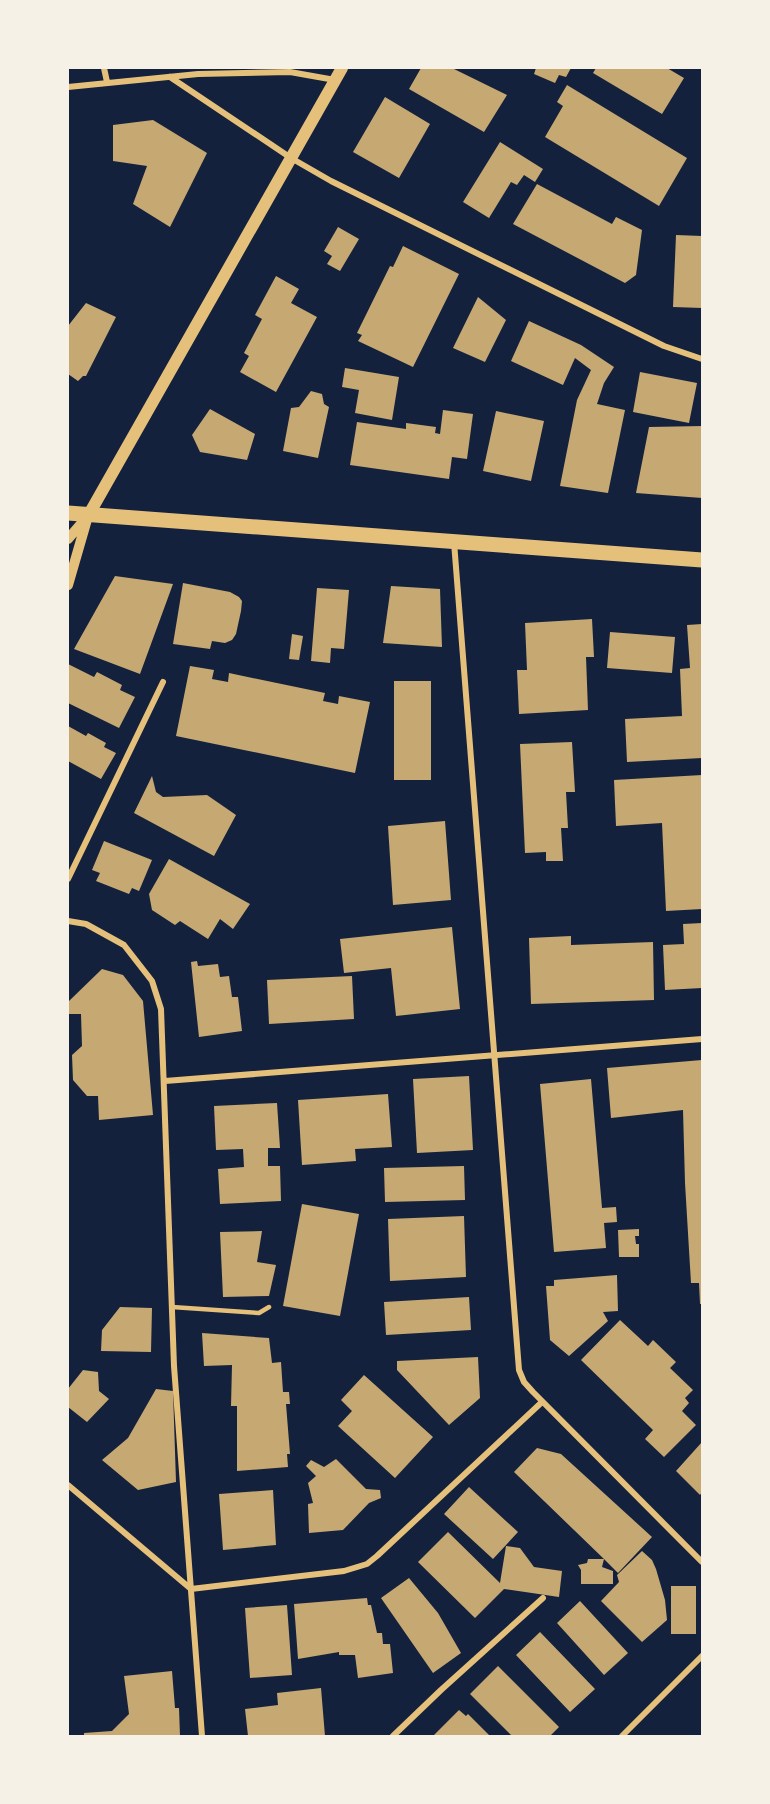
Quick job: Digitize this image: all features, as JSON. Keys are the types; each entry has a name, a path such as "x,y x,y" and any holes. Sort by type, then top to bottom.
{"main road":[{"path":"88,516 342,68"},
{"path":"68,513 702,560"}],"street":[{"path":"104,68 107,82"},
{"path":"68,87 198,74 290,72 334,80"},
{"path":"170,77 291,158 331,181 664,346 702,359"},
{"path":"68,539 88,516"},
{"path":"68,585 88,516"},
{"path":"454,542 495,1054 516,1356 519,1370 524,1382 542,1402 702,1562"},
{"path":"68,879 163,682"},
{"path":"68,921 87,924 124,945 152,981 162,1009 164,1127 174,1366 202,1737"},
{"path":"165,1081 702,1039"},
{"path":"68,1485 191,1589 344,1571 367,1564 542,1402"},
{"path":"393,1737 441,1690 543,1598"},
{"path":"622,1737 702,1656"}],"lane":[{"path":"172,1307 259,1313 269,1307"}],"building":[{"path":"421,68 452,68 507,95 484,132 409,89"},
{"path":"536,68 571,68 566,77 559,75 555,83 534,74"},
{"path":"596,68 667,68 684,78 662,114 593,73"},
{"path":"567,85 687,158 659,206 545,137 563,106 557,102"},
{"path":"385,97 430,124 399,178 353,152"},
{"path":"153,120 207,153 170,227 133,204 147,166 113,161 113,125"},
{"path":"500,142 543,169 535,182 524,175 517,185 511,182 489,218 463,202"},
{"path":"537,184 612,224 616,217 642,230 636,275 625,283 513,224"},
{"path":"338,227 359,239 340,271 327,264 332,256 324,251"},
{"path":"676,235 702,236 702,308 673,307"},
{"path":"403,246 459,274 413,367 358,341 362,335 357,333 390,266 393,267"},
{"path":"276,276 299,289 291,303 317,317 276,392 240,372 249,356 244,353 262,319 255,315"},
{"path":"478,297 506,320 485,362 453,348"},
{"path":"86,303 116,317 86,376 78,381 68,374 68,326"},
{"path":"529,321 581,345 614,367 604,383 597,404 625,410 608,493 560,486 577,400 591,370 575,358 563,385 511,361"},
{"path":"345,368 399,377 392,420 355,413 359,390 342,387"},
{"path":"640,372 697,383 689,423 633,412"},
{"path":"311,391 322,394 324,404 329,407 318,458 283,451 291,408 299,407"},
{"path":"210,409 255,434 247,460 200,452 192,435"},
{"path":"443,410 473,414 467,459 452,457 449,479 350,465 357,422 406,429 406,423 436,427 435,433 440,434"},
{"path":"496,411 544,421 531,481 483,471"},
{"path":"702,426 702,498 636,493 649,427"},
{"path":"115,576 173,584 140,674 74,649"},
{"path":"183,583 230,592 239,597 242,601 241,611 236,634 232,640 225,643 212,641 210,649 173,644"},
{"path":"391,586 440,589 442,647 383,643"},
{"path":"317,588 349,590 344,649 331,648 330,663 311,661"},
{"path":"592,619 594,657 586,657 588,710 519,714 517,670 527,670 525,623"},
{"path":"702,624 702,758 627,762 625,719 682,716 680,669 690,668 687,625"},
{"path":"610,632 675,637 672,673 607,668"},
{"path":"292,634 303,636 299,660 289,659"},
{"path":"68,664 94,677 97,672 122,685 120,690 135,697 119,728 68,703"},
{"path":"190,666 214,670 212,679 228,682 229,673 325,693 323,701 338,704 339,696 370,702 355,773 176,736"},
{"path":"394,681 431,681 431,780 394,780"},
{"path":"68,726 106,743 104,747 116,753 101,779 68,761"},
{"path":"572,742 575,792 566,792 568,828 561,828 563,861 546,861 546,852 525,853 520,744"},
{"path":"702,775 702,909 666,911 662,823 616,826 614,780"},
{"path":"152,776 156,792 163,797 207,795 236,815 214,856 134,813"},
{"path":"445,821 451,900 393,905 388,826"},
{"path":"104,841 152,860 139,891 132,888 129,894 96,881 100,873 92,870"},
{"path":"169,859 250,904 233,929 220,919 208,939 180,921 175,925 152,910 149,894"},
{"path":"702,923 702,988 665,990 663,945 684,944 683,924"},
{"path":"452,927 460,1009 396,1016 391,968 344,973 340,939"},
{"path":"571,936 571,945 653,942 654,1000 531,1004 529,938"},
{"path":"197,961 198,966 218,964 220,977 229,976 232,997 238,997 242,1031 199,1037 191,962"},
{"path":"102,969 123,975 143,1001 153,1115 99,1120 98,1096 87,1096 73,1080 72,1055 82,1046 81,1014 68,1014 68,1002"},
{"path":"352,976 354,1019 269,1024 267,980"},
{"path":"702,1060 702,1304 700,1304 699,1283 691,1283 683,1110 611,1118 607,1068"},
{"path":"469,1076 473,1150 417,1153 413,1079"},
{"path":"591,1079 602,1208 616,1207 617,1222 604,1223 606,1248 554,1252 540,1084"},
{"path":"388,1094 392,1147 355,1149 356,1161 302,1165 298,1100"},
{"path":"277,1103 280,1148 268,1148 268,1166 280,1166 281,1201 220,1204 218,1169 244,1167 243,1149 216,1150 214,1106"},
{"path":"464,1166 465,1200 385,1202 384,1168"},
{"path":"302,1204 359,1214 340,1316 283,1306"},
{"path":"464,1216 466,1277 390,1281 388,1219"},
{"path":"639,1229 639,1236 635,1236 636,1244 639,1244 639,1257 619,1257 618,1230"},
{"path":"262,1231 257,1262 276,1265 269,1296 223,1297 220,1232"},
{"path":"617,1275 618,1311 603,1312 608,1321 569,1356 550,1340 546,1286 554,1286 554,1280"},
{"path":"469,1297 471,1330 386,1335 384,1302"},
{"path":"120,1307 152,1308 151,1352 101,1351 102,1330"},
{"path":"620,1320 648,1346 653,1340 676,1362 670,1368 693,1390 685,1398 689,1403 682,1411 696,1425 664,1457 645,1439 653,1430 581,1360"},
{"path":"202,1333 269,1338 272,1363 281,1362 283,1392 289,1392 290,1404 286,1404 290,1454 287,1454 288,1467 237,1471 237,1406 231,1406 232,1365 204,1366"},
{"path":"478,1357 480,1398 449,1425 397,1370 397,1361"},
{"path":"83,1370 98,1372 99,1391 109,1399 87,1422 68,1407 68,1389"},
{"path":"364,1375 433,1437 395,1478 338,1426 352,1411 341,1400"},
{"path":"156,1389 173,1391 176,1482 138,1490 102,1460 128,1438"},
{"path":"702,1442 702,1492 700,1495 676,1471"},
{"path":"537,1448 561,1454 652,1537 618,1573 514,1472"},
{"path":"336,1459 366,1489 380,1490 381,1498 369,1503 343,1530 309,1533 308,1504 313,1503 308,1483 316,1476 306,1466 311,1460 324,1467"},
{"path":"469,1487 518,1532 493,1559 444,1514"},
{"path":"273,1490 276,1545 223,1550 219,1494"},
{"path":"448,1532 500,1583 506,1546 520,1548 534,1567 562,1571 559,1597 504,1589 475,1618 418,1562"},
{"path":"642,1551 652,1560 656,1569 665,1600 667,1620 642,1642 601,1601 619,1582 617,1575"},
{"path":"588,1559 604,1559 602,1567 613,1571 613,1584 581,1584 581,1570 578,1565 587,1563"},
{"path":"409,1578 438,1613 461,1653 433,1673 381,1598"},
{"path":"671,1586 696,1586 696,1634 671,1634"},
{"path":"367,1598 368,1605 371,1605 377,1633 382,1633 383,1644 390,1644 393,1673 358,1678 355,1655 339,1655 339,1652 298,1659 294,1604"},
{"path":"580,1601 628,1653 604,1675 557,1623"},
{"path":"287,1605 292,1675 250,1678 245,1608"},
{"path":"540,1632 595,1689 570,1712 516,1655"},
{"path":"498,1666 559,1727 550,1736 512,1736 470,1694"},
{"path":"172,1671 175,1708 179,1708 180,1736 84,1736 84,1733 112,1731 129,1714 124,1676"},
{"path":"321,1688 325,1736 248,1736 245,1709 278,1705 277,1693"},
{"path":"459,1710 466,1716 468,1714 490,1736 434,1735"}]}
